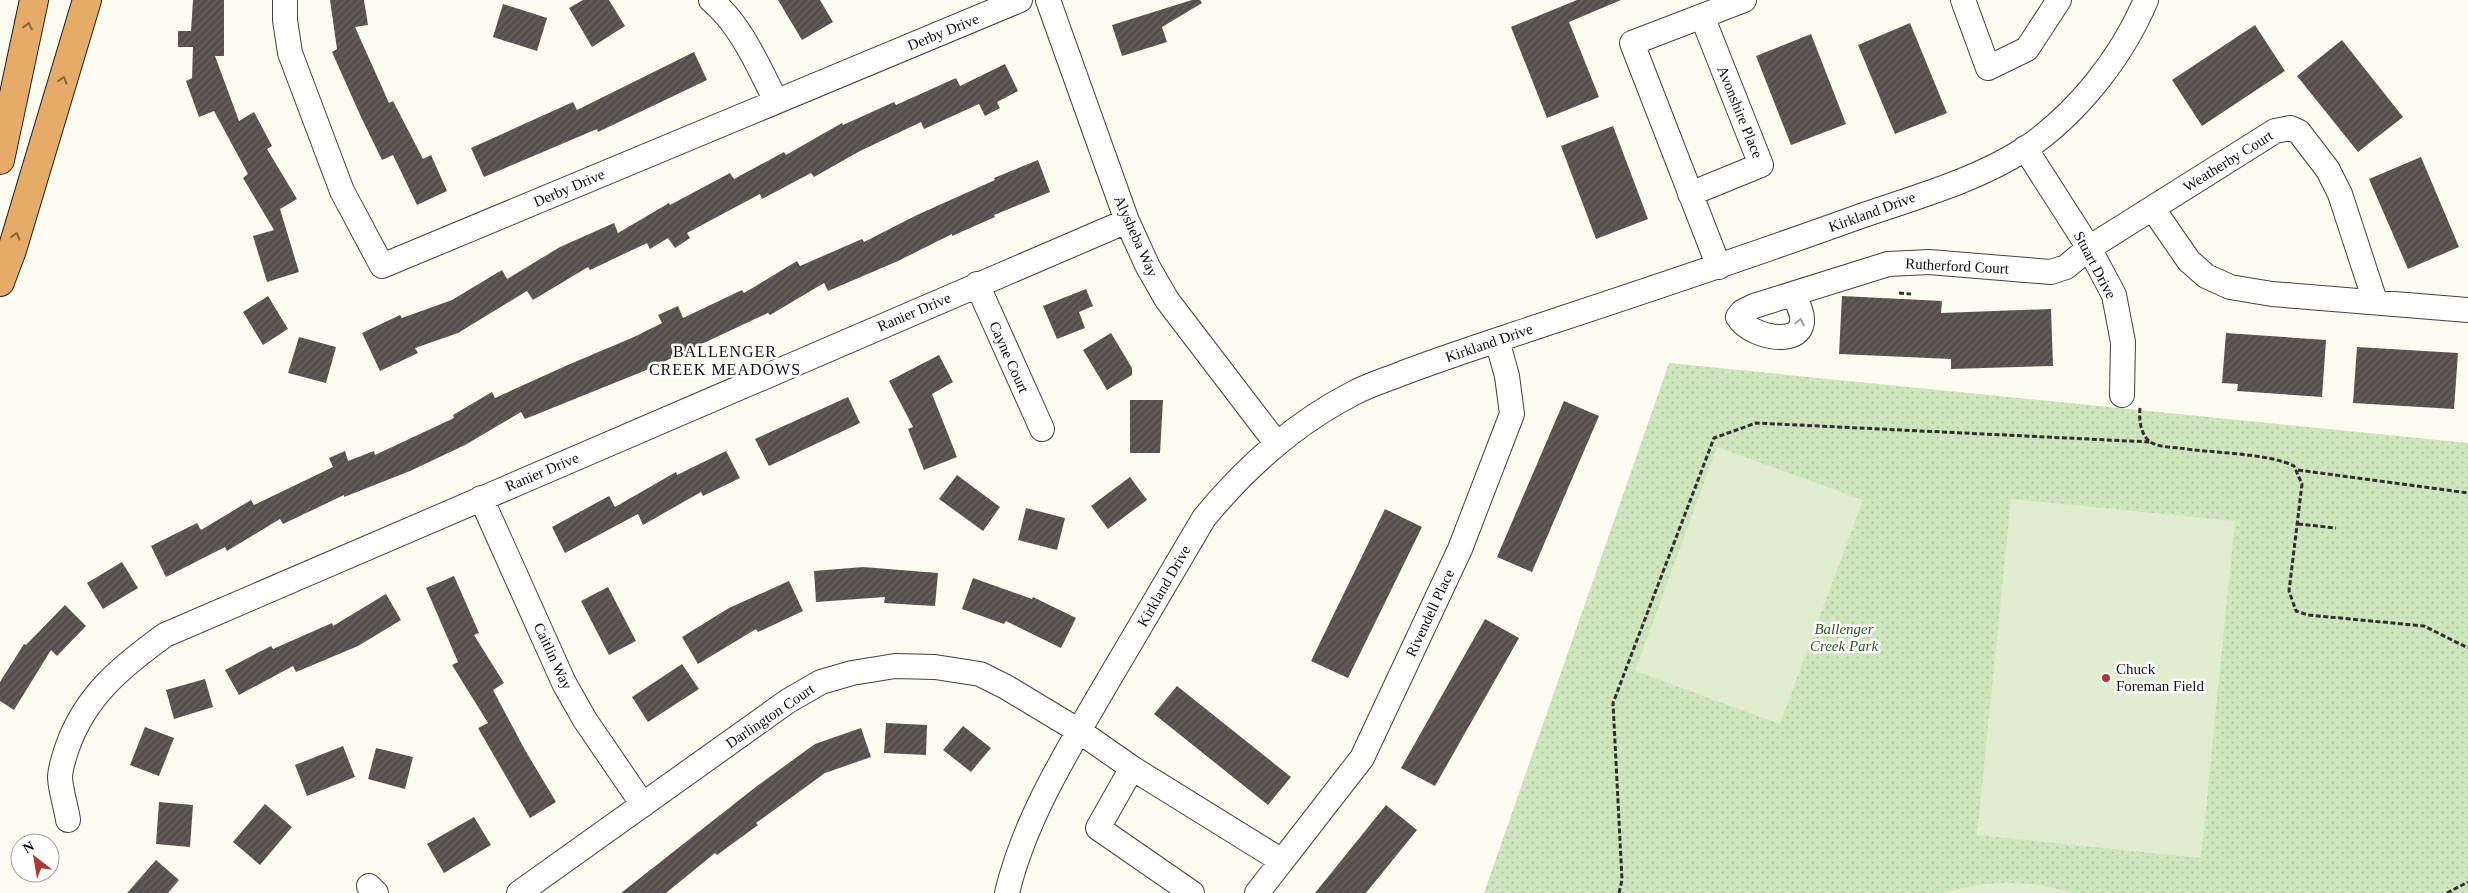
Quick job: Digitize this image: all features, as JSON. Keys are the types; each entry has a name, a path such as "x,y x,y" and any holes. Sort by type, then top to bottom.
{"highway":[{"path":"0,160 34,0"},
{"path":"0,282 15,241 87,0"}],"street":[{"name":"Derby Drive","path":"285,0 285,20 290,53 342,191 382,266 1020,0"},
{"path":"711,0 720,8 746,42 776,101"},
{"name":"Alysheba Way","path":"1048,0 1127,221 1167,300 1277,444"},
{"path":"1719,267 1632,43 1744,0"},
{"path":"1963,0 1988,68 2027,49 2059,0"},
{"name":"Kirkland Drive","path":"1007,893 1011,876 1032,820 1079,731 1204,518 1230,486 1277,444 1310,418 1354,392 1497,340 1719,267 1975,175 2025,148 2064,117 2090,89 2134,28 2146,0"},
{"name":"Avonshire Place","path":"1690,194 1761,165 1702,16"},
{"name":"Weatherby Court","path":"2089,248 2274,131 2290,128 2300,132 2328,170 2340,194 2375,301"},
{"name":"Stuart Drive","path":"2025,148 2089,248 2114,295 2123,342 2122,395"},
{"path":"2153,209 2189,261 2206,276 2230,287 2272,294 2468,310"},
{"name":"Ranier Drive","path":"68,820 60,776 73,731 95,695 121,668 165,635 1127,221"},
{"name":"Rutherford Court","path":"1793,295 1888,264 1929,262 2051,272 2066,267 2089,248"},
{"name":"Cayne Court","path":"977,284 1042,429"},
{"name":"Rivendell Place","path":"1256,893 1362,758 1460,549 1512,414 1508,376 1497,340"},
{"name":"Caitlin Way","path":"481,498 564,683 586,720 643,805"},
{"name":"Darlington Court","path":"519,893 788,701 821,682 852,673 895,666 935,667 980,674 1006,687 1079,731"},
{"path":"1079,731 1132,768 1282,861"},
{"path":"1132,768 1098,828 1192,893"}],"path":[{"path":"1899,293 1911,294"},
{"path":"2122,395 2141,398 2139,417 2143,432 2150,442"},
{"path":"1619,893 1622,880 1613,704 1714,438 1756,422 2150,442 2163,446 2204,452 2273,458 2286,462 2297,470 2302,484 2289,590 2296,611 2308,615 2424,626 2468,648"},
{"path":"2297,470 2468,493"},
{"path":"2298,524 2336,528"},
{"path":"2447,893 2468,882"}],"green space":[{"name":"Ballenger Creek Park","path":"1669,363 2468,443 2468,893 1484,893"},
{"path":"1717,447 1863,500 1780,724 1635,671"},
{"name":"Chuck Foreman Field","path":"2011,499 2235,521 2201,858 1977,835"},
{"path":"1983,884 2035,884 2075,893 1939,893"}],"building":[{"path":"193,0 224,0 224,56 215,56 239,121 254,112 272,146 267,149 297,199 280,209 299,272 267,282 253,236 274,230 243,178 248,174 214,111 199,117 186,81 192,78 193,47 178,47 178,31 191,31"},
{"path":"330,0 364,0 368,25 355,27 389,103 393,101 423,159 431,155 447,191 417,205 393,155 382,160 332,52 337,49"},
{"path":"583,0 609,0 625,26 592,47 569,8"},
{"path":"778,0 820,0 833,22 802,40"},
{"path":"1192,0 1200,0 1202,3 1162,27 1167,42 1122,56 1112,25"},
{"path":"1577,0 1621,0 1569,22 1599,97 1547,118 1511,27"},
{"path":"503,4 547,18 537,51 493,37"},
{"path":"1910,23 1947,113 1895,134 1858,45"},
{"path":"2255,25 2285,71 2202,126 2172,80"},
{"path":"1811,34 1846,124 1791,145 1756,56"},
{"path":"2342,40 2403,117 2358,152 2297,76"},
{"path":"694,52 707,80 598,132 597,129 484,177 471,148 573,102 577,110"},
{"path":"1005,64 1018,91 997,102 1000,108 985,116 979,104 924,129 921,122 860,151 814,177 811,173 762,199 760,194 687,233 690,238 675,248 668,238 650,249 647,243 590,270 588,267 533,300 527,291 458,333 415,348 418,353 380,371 362,333 400,315 402,318 452,300 502,270 507,279 560,247 614,223 618,233 669,203 670,205 730,173 734,179 784,152 786,155 842,123 843,125 894,102 896,105 956,78 960,86"},
{"path":"1613,126 1648,219 1596,239 1561,146"},
{"path":"2421,157 2459,247 2408,269 2369,179"},
{"path":"1038,160 1050,192 994,215 995,217 952,236 952,234 898,261 828,291 824,283 770,315 768,313 644,371 525,419 521,412 465,445 410,471 344,497 344,495 283,524 280,519 227,551 225,547 166,577 151,546 197,523 201,530 251,500 254,505 333,467 329,458 345,451 348,461 374,451 375,455 454,418 453,415 492,392 495,398 634,337 662,323 658,315 678,306 683,318 742,290 744,293 797,261 800,266 862,239 864,242 917,215 995,180 994,178"},
{"path":"1086,289 1093,306 1079,312 1085,328 1057,339 1043,306"},
{"path":"268,296 288,329 263,345 243,312"},
{"path":"1842,296 1942,301 1941,313 2051,309 2053,366 1951,369 1951,359 1839,354"},
{"path":"1111,333 1132,368 1132,375 1107,390 1083,350"},
{"path":"2226,333 2326,340 2322,397 2237,391 2238,384 2222,383"},
{"path":"299,337 336,347 326,383 288,373"},
{"path":"2357,347 2458,353 2454,409 2353,403"},
{"path":"939,355 953,382 932,394 957,457 924,470 908,429 913,427 889,381"},
{"path":"848,397 860,423 769,466 755,439"},
{"path":"1130,400 1163,400 1160,453 1130,453"},
{"path":"1564,401 1599,416 1532,572 1497,557"},
{"path":"726,451 740,478 703,496 701,492 643,525 638,514 565,553 552,527 609,496 615,507 676,472 677,475"},
{"path":"957,475 1000,507 983,531 939,499"},
{"path":"1130,477 1147,500 1108,529 1091,506"},
{"path":"1026,508 1065,518 1057,550 1018,540"},
{"path":"1385,509 1422,527 1348,678 1311,661"},
{"path":"122,562 138,588 103,609 87,583"},
{"path":"863,567 938,573 935,606 884,603 885,597 816,602 814,571"},
{"path":"454,576 479,633 474,635 504,683 493,690 525,750 556,802 530,818 478,728 488,723 452,665 458,662 426,588"},
{"path":"973,578 1032,599 1033,597 1076,618 1061,648 1006,621 1004,624 962,609"},
{"path":"789,581 803,611 758,632 756,629 698,664 682,637 729,608"},
{"path":"608,587 636,641 609,655 581,601"},
{"path":"386,594 401,620 358,646 296,672 293,666 239,695 225,670 271,646 273,649 332,623 333,626"},
{"path":"65,605 86,626 57,656 51,650 14,710 0,701 0,682 24,644 26,645"},
{"path":"1485,619 1519,638 1435,786 1401,768"},
{"path":"682,664 699,689 648,722 632,697"},
{"path":"205,679 213,707 174,719 166,690"},
{"path":"1177,686 1291,777 1268,805 1154,714"},
{"path":"886,723 927,725 926,755 884,753"},
{"path":"963,726 991,748 971,772 943,750"},
{"path":"145,727 174,738 159,776 130,765"},
{"path":"861,728 871,757 825,773 756,823 758,825 717,855 715,853 666,893 621,893 757,786 815,744"},
{"path":"343,746 355,777 307,796 295,765"},
{"path":"376,748 413,757 405,789 368,779"},
{"path":"159,802 193,805 190,847 156,844"},
{"path":"265,804 292,827 260,865 233,842"},
{"path":"1386,805 1417,830 1366,893 1315,893"},
{"path":"474,817 491,845 444,873 427,844"},
{"path":"156,860 179,880 168,893 127,893"}],"place":[{"name":"Chuck Foreman Field","path":"2106,678"}],"district":[{"name":"BALLENGER CREEK MEADOWS","path":"725,360"}]}
